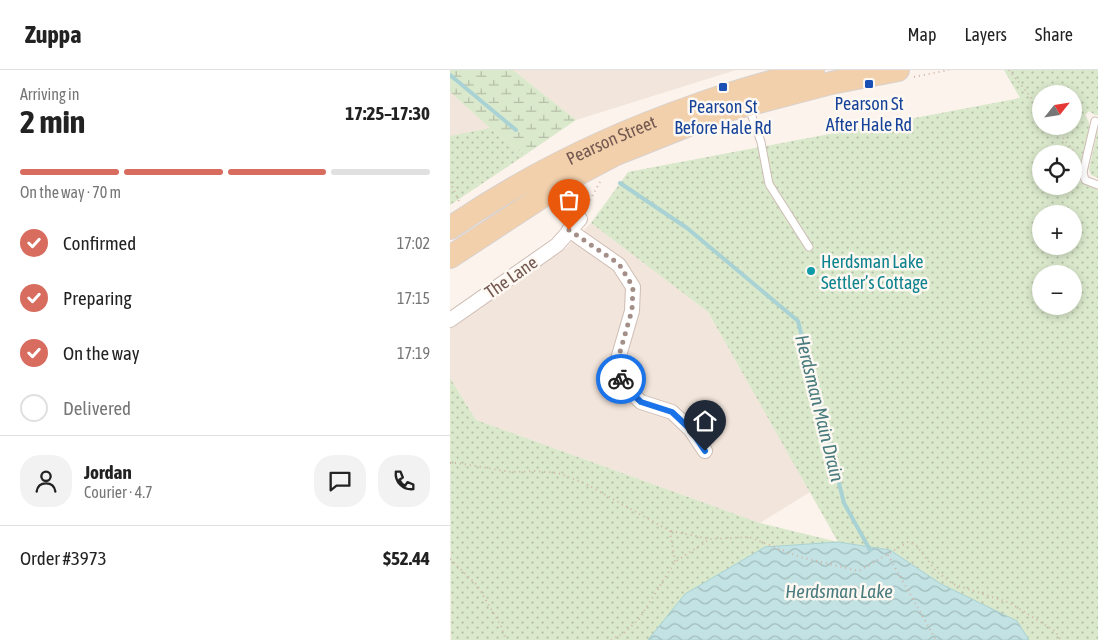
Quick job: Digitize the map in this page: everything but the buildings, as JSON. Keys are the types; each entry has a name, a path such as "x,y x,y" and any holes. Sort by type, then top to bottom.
{"main road":[{"name":"Pearson Street","path":"458,223 561,162 642,125 698,104 813,70"},
{"name":"Pearson Street","path":"450,257 569,179 616,154 724,111 831,83 898,70"}],"street":[{"name":"The Lane","path":"450,320 557,245 580,219"},
{"path":"569,230 619,264 633,287 632,310 616,366 623,385 641,402 672,412 691,430 705,451"}],"lane":[{"path":"748,105 761,142 769,184 809,247"},
{"path":"1095,121 1083,176 1086,180 1098,185"}],"path":[{"path":"1009,70 1032,99"},
{"path":"1061,135 1084,166"},
{"path":"580,219 601,180"},
{"path":"450,182 458,223"},
{"path":"450,464 457,463 511,472 558,473 586,484 670,531 710,539 749,537 800,557 859,571 908,542 916,546 936,571 953,584 1010,603 1055,631 1061,640"},
{"path":"670,531 675,562"},
{"path":"611,640 639,619 675,562 710,539"},
{"path":"888,555 936,640"},
{"path":"450,558 477,585 501,626 506,640"}],"shaded area":[{"path":"513,70 736,70 576,120"},
{"path":"450,92 490,128 450,136"},
{"path":"591,223 708,312 810,492 760,523 476,420 450,378 450,329 566,248"}],"green space":[{"path":"450,70 513,70 576,120 525,155 490,128 450,92"},
{"path":"1004,70 1098,70 1098,115 1089,111 1085,115 1089,122 1089,131 1082,157 1082,145 1032,145 1032,195 1082,195 1082,182 1098,190 1098,640 451,640 450,378 476,420 760,523 838,542 708,312 591,223 628,172 1020,98"},
{"path":"490,128 525,155 450,205 450,136"},
{"path":"1098,129 1098,178 1091,175 1089,169"}],"water":[{"name":"Herdsman Lake","path":"838,542 890,550 941,584 1017,621 1029,640 648,640 685,594 765,547"}],"waterway":[{"path":"450,75 516,130"},
{"name":"Herdsman Main Drain","path":"620,183 687,228 798,321 844,503 870,550"}],"way so far":[{"path":"569,230 619,264 633,287 632,310 616,366 621,379"}],"place":[{"name":"Pearson St After Hale Rd","path":"869,84"},
{"name":"Pearson St Before Hale Rd","path":"723,87"},
{"name":"Herdsman Lake Settler’s Cottage","path":"811,271"}],"route":[{"path":"621,379 623,385 641,402 672,412 691,430 705,451"}]}
